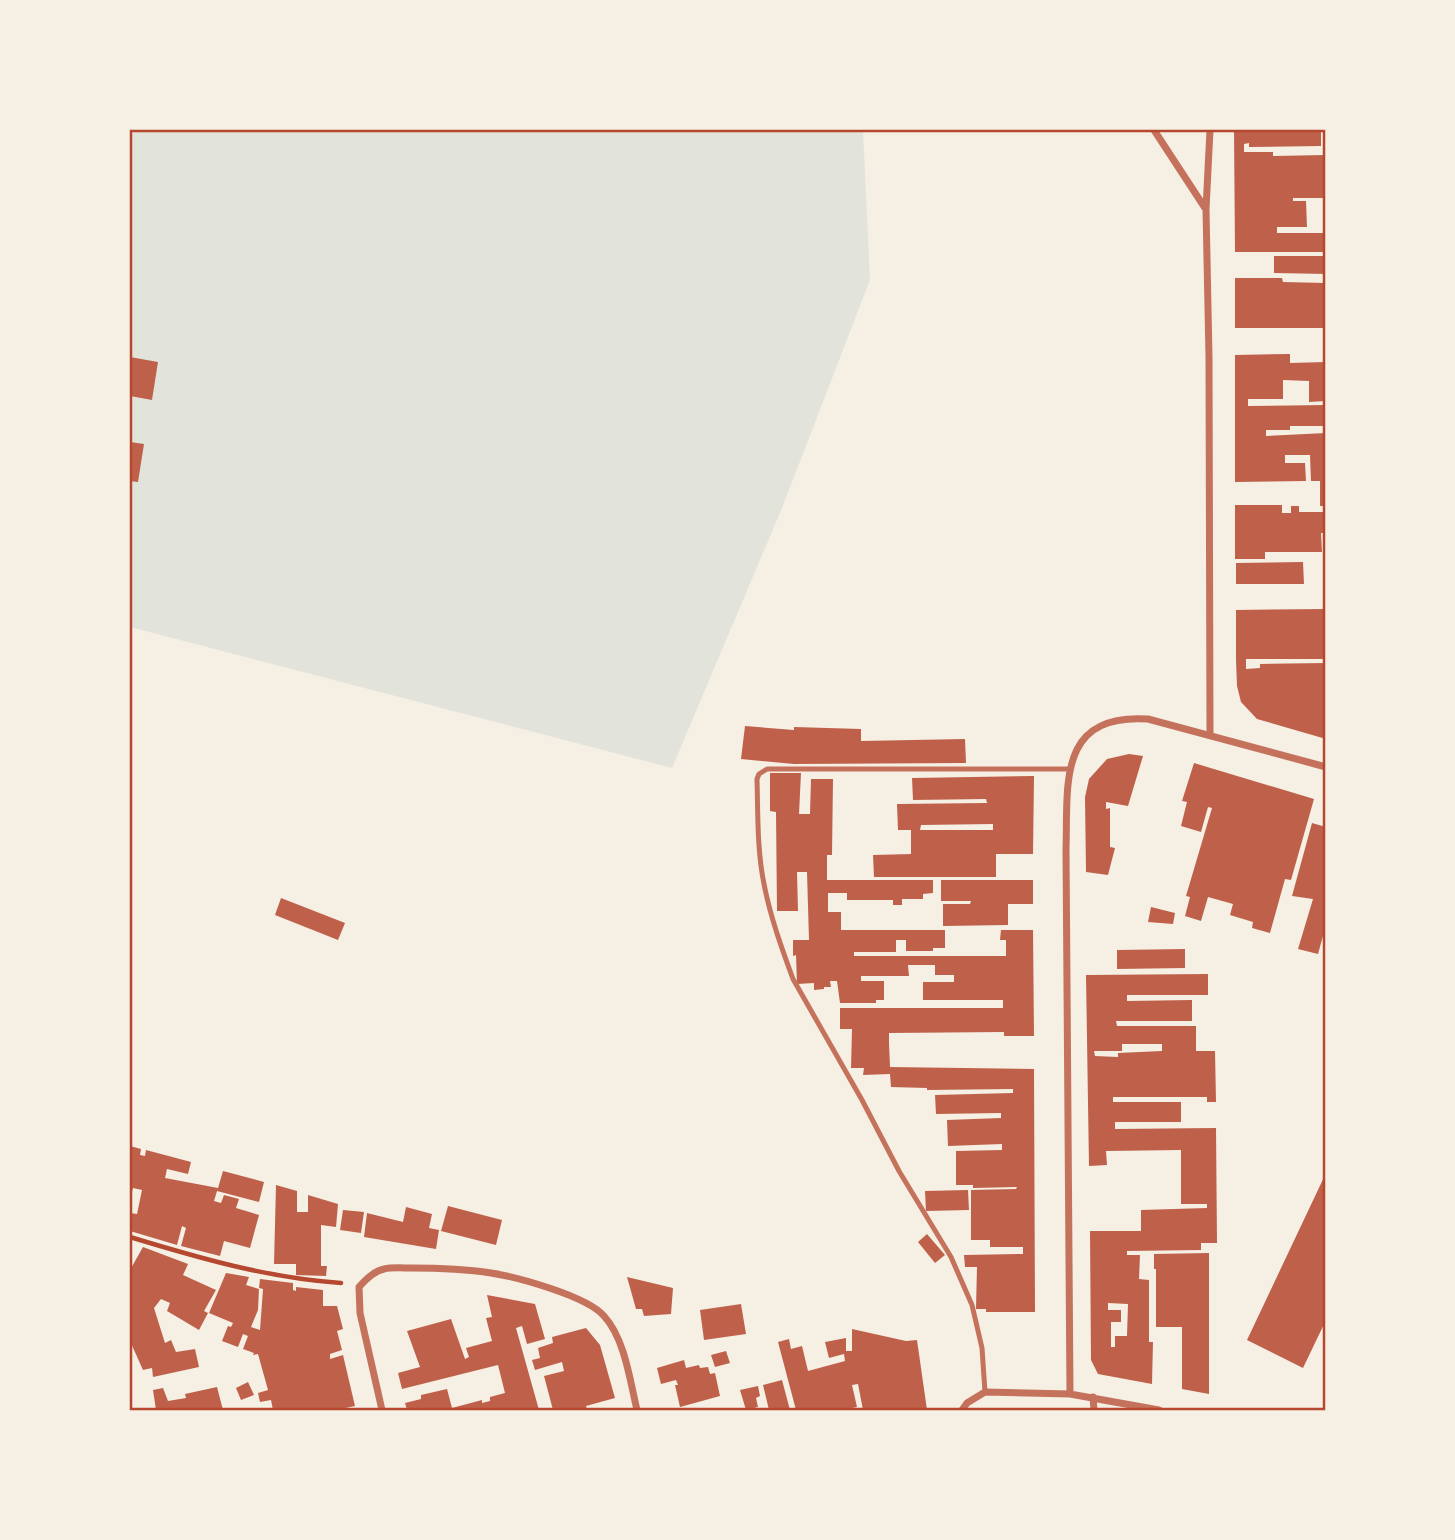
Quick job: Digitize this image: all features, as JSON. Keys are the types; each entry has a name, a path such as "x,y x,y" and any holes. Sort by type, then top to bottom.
{"street":[{"path":"1154,130 1206,209"},
{"path":"1210,130 1206,209 1210,735"},
{"path":"1070,1394 1066,1010 1069,769 1077,748 1090,733 1105,723 1124,717 1148,719 1325,767"},
{"path":"382,1410 360,1313 359,1287 374,1273 385,1269 492,1273 561,1292 588,1303 604,1315 613,1330 637,1410"},
{"path":"962,1410 967,1403 985,1392 1070,1394 1159,1410"},
{"path":"1093,1397 1094,1410"}],"lane":[{"path":"985,1392 982,1348 972,1305 951,1257 899,1171 790,971 764,887 757,779 759,774 767,769 1069,769"}],"path":[{"path":"130,1237 237,1268 359,1287"}],"shaded area":[{"path":"130,130 863,130 870,280 782,508 672,768 130,627"}],"building":[{"path":"1234,130 1321,130 1321,146 1249,147 1249,143 1244,144 1244,152 1273,152 1273,156 1326,155 1326,198 1293,198 1293,201 1306,201 1307,227 1277,227 1277,233 1326,233 1326,252 1235,252"},
{"path":"1274,256 1326,256 1326,274 1274,273"},
{"path":"1235,278 1282,278 1283,282 1326,283 1326,328 1235,328"},
{"path":"1290,354 1290,363 1326,362 1326,401 1309,402 1309,381 1283,380 1283,399 1248,399 1248,406 1326,405 1326,426 1290,426 1290,430 1266,430 1266,436 1326,433 1326,506 1320,506 1320,481 1311,481 1310,455 1285,455 1285,463 1305,463 1306,481 1235,482 1235,355"},
{"path":"130,357 158,362 152,400 130,396"},
{"path":"130,442 144,444 138,482 130,481"},
{"path":"1235,505 1282,505 1282,513 1291,513 1291,506 1299,506 1299,512 1326,512 1326,533 1321,533 1322,552 1265,552 1265,559 1235,559"},
{"path":"1303,562 1304,584 1236,584 1236,563"},
{"path":"1326,609 1326,659 1246,659 1246,669 1260,668 1260,664 1326,663 1326,739 1257,719 1241,702 1237,686 1236,610"},
{"path":"745,726 794,730 794,727 861,729 861,741 965,739 966,763 794,764 741,759"},
{"path":"1129,754 1143,756 1128,806 1106,802 1106,809 1110,808 1110,847 1115,848 1108,875 1086,872 1085,797 1089,779 1107,759"},
{"path":"1194,763 1314,799 1291,880 1285,879 1270,933 1252,928 1253,922 1230,915 1233,904 1208,897 1201,921 1185,916 1190,897 1186,896 1212,808 1208,807 1201,832 1181,826 1187,802 1182,801"},
{"path":"770,773 801,773 799,814 810,814 811,779 833,779 832,855 827,855 827,880 933,880 933,893 923,894 923,899 902,899 902,905 893,905 893,900 847,900 847,893 828,893 828,912 841,912 841,930 945,930 945,948 906,951 906,940 896,940 896,952 854,952 854,956 1006,956 1006,940 1000,940 1001,930 1033,930 1034,1036 1004,1036 1004,1032 889,1033 889,1043 890,1067 1034,1069 1035,1312 986,1312 986,1309 976,1309 977,1267 965,1267 964,1255 1023,1254 1023,1247 990,1247 990,1240 971,1240 971,1190 1017,1187 973,1188 973,1185 956,1185 956,1151 1002,1150 1002,1144 948,1146 947,1120 1001,1118 1001,1113 936,1114 935,1095 1013,1093 1013,1089 927,1090 891,1087 890,1074 863,1075 864,1068 851,1068 852,1029 840,1029 840,1008 1003,1008 1003,1000 923,1000 923,982 954,982 954,975 935,975 935,965 908,965 909,976 861,976 861,981 884,981 884,1000 876,1000 876,1003 840,1003 837,981 830,981 831,987 814,990 814,983 797,984 793,940 809,940 807,872 797,872 798,911 777,911 776,812 770,811"},
{"path":"1034,776 1033,854 996,854 996,877 874,877 873,855 911,854 911,830 898,830 897,804 987,803 986,799 913,800 912,778","holes":["993,824 993,830 920,830 921,825"]},
{"path":"1312,823 1326,827 1326,925 1318,954 1298,949 1313,899 1292,896"},
{"path":"941,880 1033,880 1033,904 1008,904 1008,925 943,926 943,904 970,904 971,901 941,901"},
{"path":"281,898 345,923 338,940 275,915"},
{"path":"1151,907 1175,913 1173,924 1148,922"},
{"path":"1185,949 1185,968 1117,969 1117,950"},
{"path":"1208,974 1208,995 1127,995 1127,1001 1192,1000 1192,1021 1116,1021 1117,1026 1196,1026 1196,1051 1215,1051 1216,1102 1207,1102 1207,1097 1113,1097 1113,1102 1181,1102 1181,1122 1115,1122 1115,1129 1216,1128 1217,1243 1201,1243 1201,1250 1127,1251 1127,1255 1140,1255 1139,1279 1149,1280 1149,1342 1153,1342 1152,1384 1098,1374 1091,1360 1090,1231 1141,1231 1141,1210 1207,1208 1207,1204 1181,1204 1181,1150 1106,1151 1107,1165 1089,1166 1086,975","holes":["1122,1044 1162,1044 1162,1051 1118,1053 1118,1057 1095,1056 1094,1051 1122,1051","1108,1303 1128,1304 1127,1336 1115,1336 1115,1347 1111,1347 1111,1322 1121,1322 1121,1310 1108,1310"]},
{"path":"130,1146 141,1149 140,1155 145,1156 146,1150 191,1162 188,1174 167,1169 165,1178 218,1188 223,1171 264,1182 259,1202 217,1191 214,1201 221,1203 224,1195 239,1199 236,1208 259,1215 250,1248 224,1241 220,1256 181,1246 186,1228 182,1226 177,1245 130,1231 130,1213 137,1214 142,1190 133,1188 130,1199"},
{"path":"1326,1173 1326,1320 1303,1368 1247,1340"},
{"path":"276,1185 297,1191 297,1212 308,1212 308,1195 338,1204 336,1227 321,1225 321,1266 327,1266 326,1276 296,1275 296,1264 274,1264"},
{"path":"968,1190 969,1210 926,1211 925,1191"},
{"path":"448,1206 502,1220 496,1245 441,1231"},
{"path":"406,1207 432,1214 429,1228 439,1230 436,1249 364,1237 367,1213 403,1222"},
{"path":"343,1210 364,1212 361,1233 340,1230"},
{"path":"927,1234 945,1255 935,1263 918,1242"},
{"path":"143,1247 188,1264 183,1275 216,1290 204,1311 208,1313 199,1330 167,1311 170,1303 161,1299 154,1308 165,1343 171,1340 176,1352 195,1349 199,1367 153,1377 152,1368 143,1370 130,1341 130,1270"},
{"path":"1209,1253 1209,1394 1182,1389 1182,1327 1156,1327 1154,1254"},
{"path":"226,1273 249,1277 246,1285 259,1289 258,1310 251,1327 260,1330 263,1289 259,1288 260,1279 293,1283 293,1290 296,1291 296,1287 323,1290 323,1306 337,1306 343,1329 337,1331 342,1350 330,1354 330,1359 343,1355 355,1406 336,1410 273,1410 271,1400 260,1402 258,1393 268,1390 258,1354 253,1355 254,1353 243,1349 248,1336 243,1334 238,1347 222,1341 228,1326 231,1327 233,1323 209,1313"},
{"path":"627,1277 673,1288 671,1314 644,1316 642,1309 636,1309"},
{"path":"487,1295 535,1304 545,1339 527,1344 522,1326 516,1328 539,1410 407,1410 405,1403 421,1399 421,1395 447,1389 452,1408 482,1400 482,1403 490,1401 490,1397 505,1393 498,1365 402,1389 398,1373 420,1367 407,1331 451,1319 465,1359 469,1357 466,1348 492,1341 486,1318 492,1317"},
{"path":"741,1304 746,1334 704,1340 700,1310"},
{"path":"586,1328 600,1345 615,1398 586,1406 587,1410 553,1410 544,1376 564,1371 562,1362 535,1370 532,1360 540,1358 538,1348 553,1343 552,1337"},
{"path":"852,1329 906,1341 917,1340 927,1410 863,1410 858,1384 852,1385 857,1407 842,1410 796,1410 778,1342 789,1339 791,1349 802,1346 808,1371 845,1361 844,1354 829,1358 825,1342 846,1338 846,1351 852,1351"},
{"path":"726,1351 730,1363 715,1367 711,1355"},
{"path":"684,1360 686,1368 699,1365 700,1368 708,1367 710,1374 715,1373 720,1396 680,1407 676,1380 661,1384 657,1368"},
{"path":"782,1380 790,1410 769,1410 763,1385"},
{"path":"248,1382 254,1395 241,1400 236,1388"},
{"path":"758,1386 758,1407 746,1410 740,1390"},
{"path":"217,1387 223,1410 156,1410 153,1390 163,1388 168,1401"}]}
